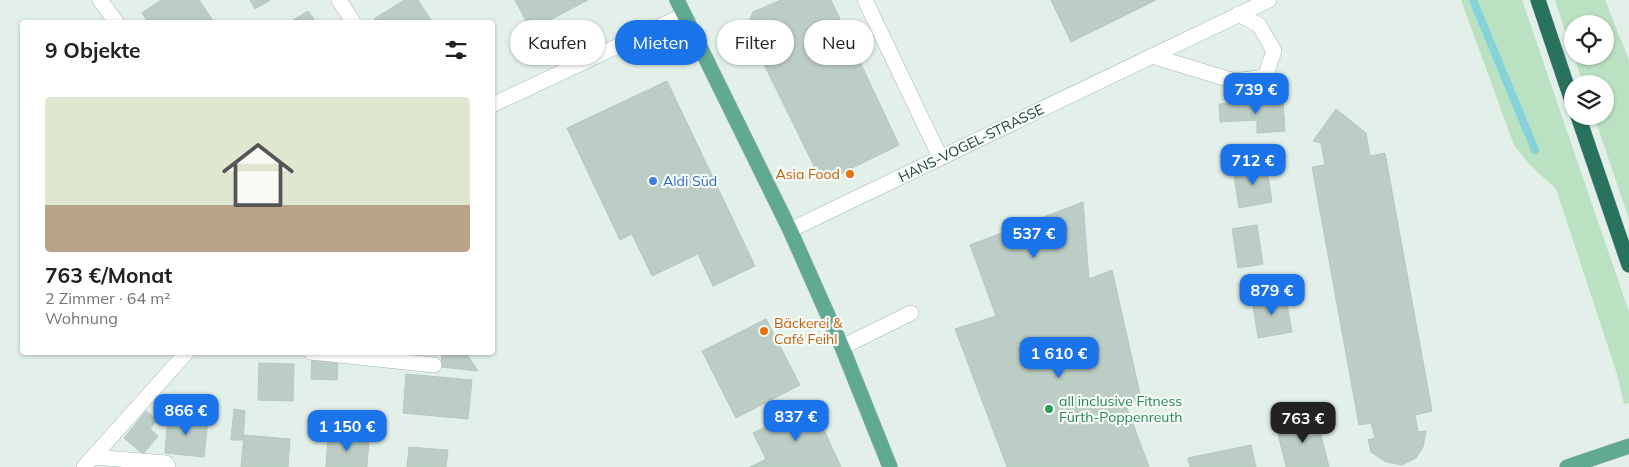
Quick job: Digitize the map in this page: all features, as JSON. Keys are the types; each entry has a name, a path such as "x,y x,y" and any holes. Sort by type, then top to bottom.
{"highway":[{"path":"1538,0 1564,77"},
{"path":"1581,125 1629,265"}],"main road":[{"path":"677,0 790,230 842,348 890,467"},
{"path":"1567,467 1629,446"}],"street":[{"path":"100,0 115,20"},
{"path":"339,0 352,20"},
{"path":"865,0 940,157"},
{"name":"HANS-VOGEL-STRASSE","path":"790,230 1269,0"},
{"path":"1152,56 1234,81 1265,77 1274,51 1259,25 1238,14"},
{"path":"495,104 684,15"},
{"path":"842,348 911,313"},
{"path":"89,462 184,355"},
{"path":"339,355 434,365"},
{"path":"89,462 166,463 168,467"}],"green space":[{"path":"1461,0 1522,0 1629,312 1629,403 1624,404 1617,374 1556,189 1530,165 1514,145"},
{"path":"1555,0 1605,0 1611,15 1564,15 1564,28"},
{"path":"1614,22 1629,60 1629,219 1597,125 1614,125 1614,75 1580,75 1577,65 1614,65"}],"building":[{"path":"161,0 199,0 213,20 147,20 142,13"},
{"path":"250,0 270,0 255,9"},
{"path":"404,0 418,0 431,20 375,20"},
{"path":"515,0 588,0 550,20 526,20"},
{"path":"781,0 831,0 840,20 804,20 804,65 861,65 899,145 836,176 817,172 764,65 794,65 794,20 750,20 753,12"},
{"path":"1051,0 1156,0 1071,42"},
{"path":"308,11 315,20 293,20"},
{"name":"Aldi Süd","path":"667,81 755,266 713,286 698,254 652,276 632,234 620,240 567,128"},
{"path":"1283,101 1285,131 1257,133 1257,120 1220,122 1219,104"},
{"path":"1336,109 1366,133 1370,156 1385,153 1432,411 1415,415 1418,432 1426,431 1423,447 1416,458 1402,465 1386,462 1371,452 1368,440 1375,438 1371,423 1359,425 1312,167 1325,165 1321,143 1313,141"},
{"path":"1266,163 1272,202 1239,208 1233,169"},
{"path":"1083,202 1089,279 996,316 970,245"},
{"path":"1257,225 1263,264 1238,268 1232,229"},
{"path":"1112,270 1141,398 1126,405 1149,467 1007,467 955,329 996,316"},
{"path":"1285,294 1292,332 1258,338 1252,299"},
{"path":"766,319 800,385 736,418 702,351"},
{"path":"442,355 467,355 478,371 441,367"},
{"path":"312,358 338,359 337,380 311,379"},
{"path":"259,363 294,364 293,401 258,400"},
{"path":"406,374 472,380 468,419 403,413"},
{"path":"812,404 841,467 750,467 766,459 753,433"},
{"path":"234,409 245,411 243,440 231,440"},
{"path":"146,411 157,420 150,429 158,436 143,454 124,438"},
{"path":"168,416 208,420 204,457 165,453"},
{"path":"1316,416 1329,467 1286,467 1276,426"},
{"path":"244,435 290,439 288,467 241,467"},
{"path":"328,435 369,438 367,467 326,467"},
{"path":"1251,445 1256,467 1190,467 1188,458"},
{"path":"409,447 448,450 446,467 407,467"}],"waterway":[{"path":"1473,0 1535,150"}],"place":[{"name":"Asia Food","path":"850,174"},
{"name":"Aldi Süd","path":"653,181"},
{"name":"Bäckerei & Café Feihl","path":"764,331"},
{"name":"all inclusive Fitness Fürth-Poppenreuth","path":"1049,409"}]}
